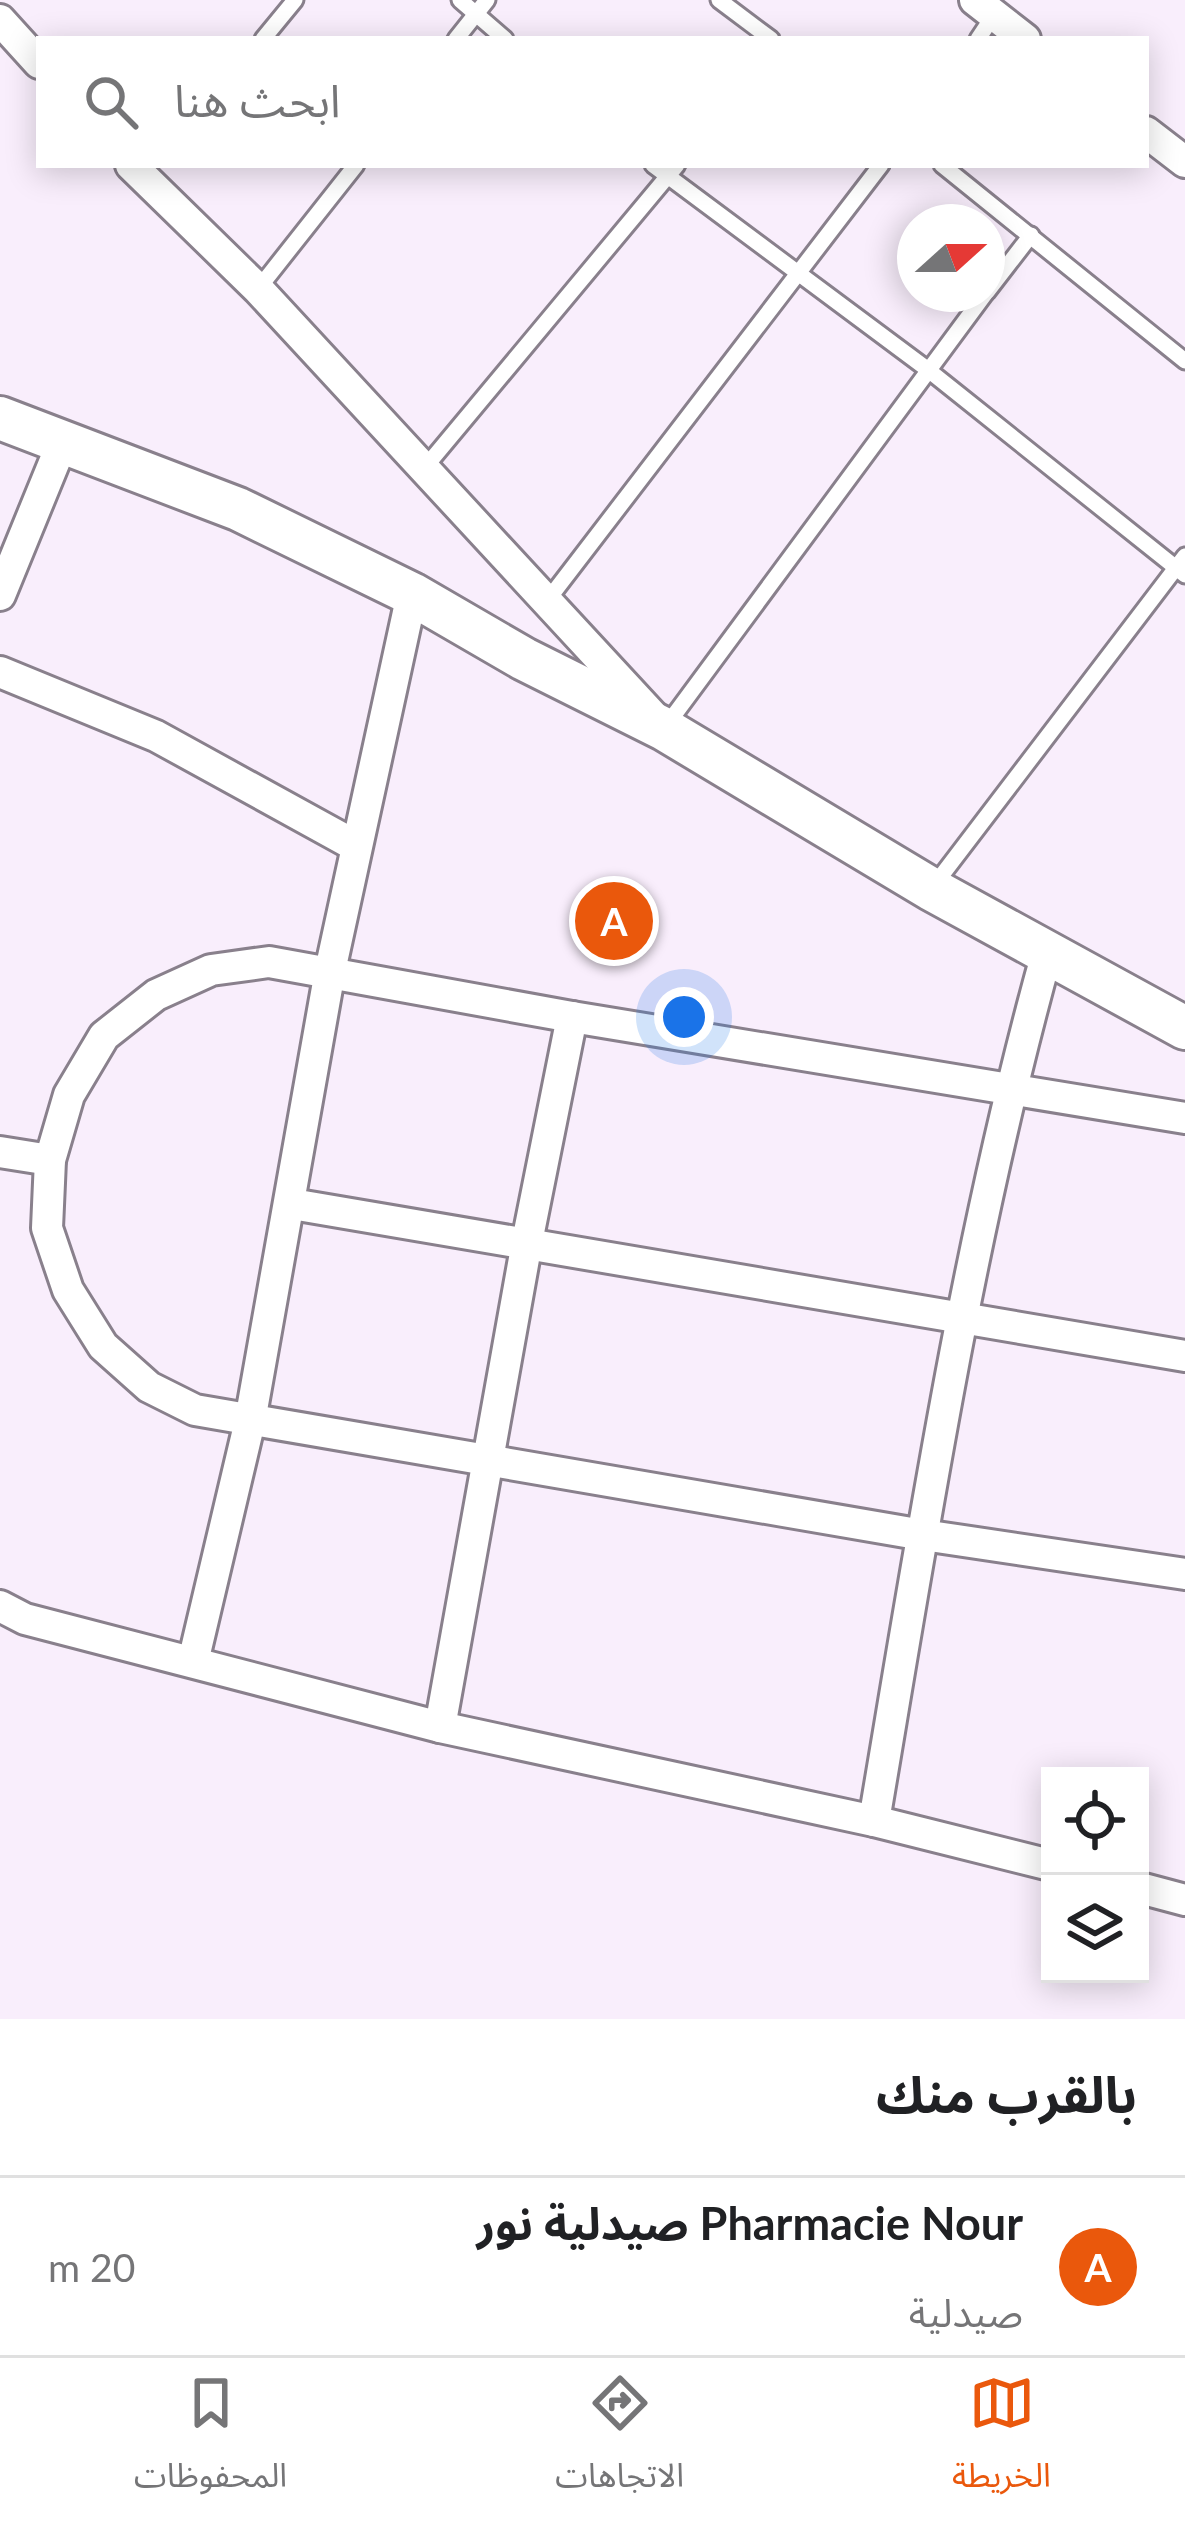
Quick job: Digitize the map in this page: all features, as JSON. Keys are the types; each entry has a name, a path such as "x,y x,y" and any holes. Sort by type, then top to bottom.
{"main road":[{"path":"0,418 238,509 412,594 524,659 664,728 931,889 1185,1028"}],"street":[{"path":"986,14 1020,36"},
{"path":"0,20 36,60"},
{"path":"1149,134 1185,162"},
{"path":"146,171 664,728"},
{"path":"0,595 63,441"},
{"path":"193,1662 250,1421 330,971 412,594"},
{"path":"0,672 157,736 356,846"},
{"path":"874,1821 922,1535 1009,1089 1047,953"},
{"path":"1185,1118 269,962 211,970 155,995 104,1036 69,1095 50,1160 47,1228 68,1290 103,1346 148,1387 195,1410 922,1535 1185,1574"},
{"path":"440,1727 572,1017"},
{"path":"0,1152 50,1160"},
{"path":"292,1204 1185,1356"},
{"path":"0,1606 25,1619 440,1727 874,1821 1041,1863"},
{"path":"1149,1890 1185,1900"}],"lane":[{"path":"265,36 295,0"},
{"path":"460,0 481,7 503,36"},
{"path":"718,0 767,36"},
{"path":"459,36 481,7"},
{"path":"258,290 354,168"},
{"path":"546,602 878,168"},
{"path":"946,168 1185,362"},
{"path":"422,471 672,171 1182,566 931,889"},
{"path":"1005,269 1031,235"},
{"path":"664,728 971,312"}],"place":[{"name":"Pharmacie Nour صيدلية نور","path":"614,921"}]}
